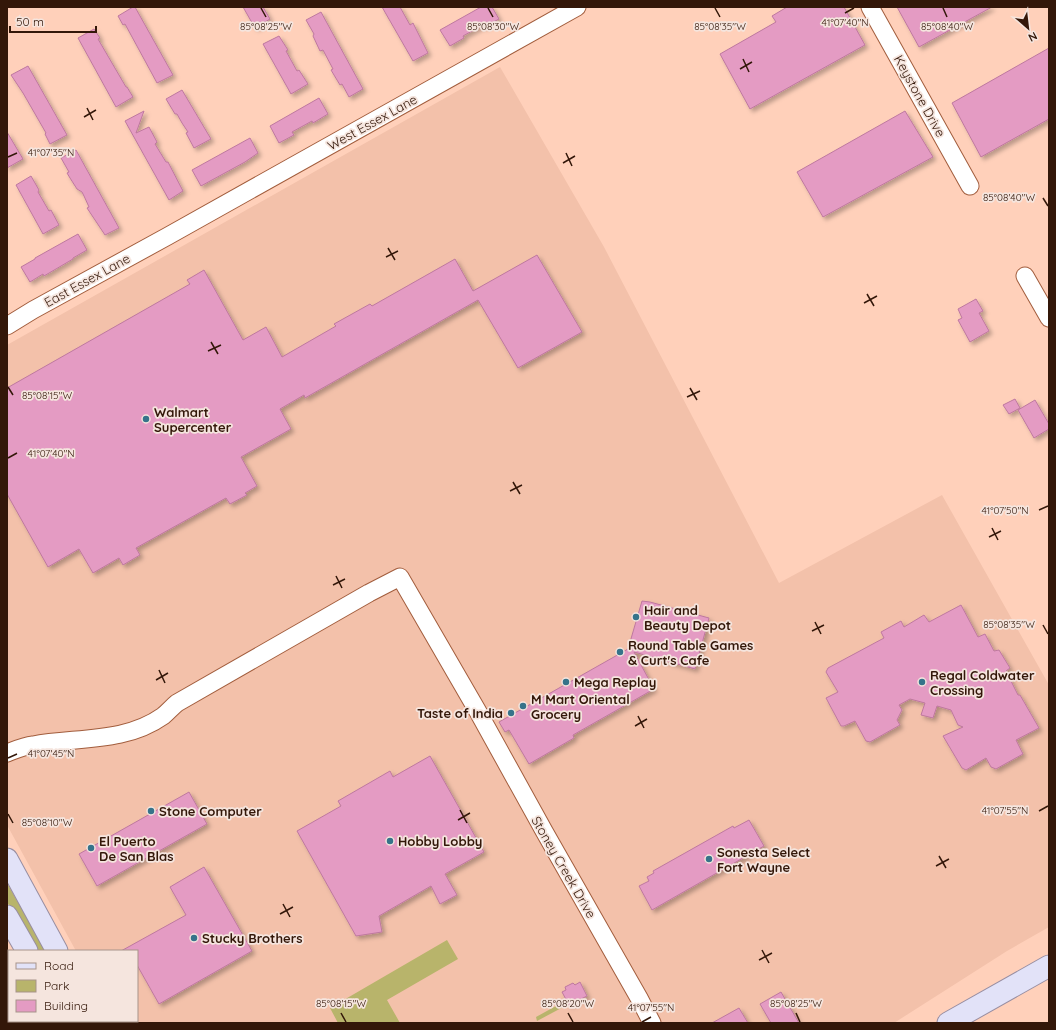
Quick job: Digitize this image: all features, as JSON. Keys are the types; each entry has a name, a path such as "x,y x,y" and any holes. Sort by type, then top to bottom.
{"main road":[{"path":"9,866 56,950"},
{"path":"7,916 26,950"},
{"path":"948,1023 1049,966"},
{"path":"65,1022 70,1023"}],"street":[{"name":"West Essex Lane","path":"168,236 576,7"},
{"name":"Keystone Drive","path":"870,7 970,186"},
{"name":"East Essex Lane","path":"7,326 33,310 168,236"},
{"path":"1025,276 1049,318"},
{"name":"Stoney Creek Drive","path":"7,753 31,745 60,741 105,738 149,724 164,715 176,703 369,593 400,577 477,710 652,1023"}],"shaded area":[{"path":"500,67 604,247 779,583 942,495 1049,685 1049,927 1007,951 894,1023 115,1023 138,1022 138,950 75,950 7,825 7,345"}],"green space":[{"path":"7,883 45,950 38,950 26,934 7,902"},
{"path":"447,940 458,959 387,1000 400,1023 338,1023 330,1008"},
{"path":"565,1001 567,1005 537,1021 536,1017"}],"building":[{"path":"135,7 173,75 157,83 125,24 123,25 118,16"},
{"path":"243,7 263,7 270,19 255,28"},
{"path":"382,7 400,7 410,25 413,23 428,53 413,61"},
{"path":"481,7 492,7 499,19 484,27 483,25 463,36 464,38 450,46 440,30"},
{"path":"787,7 844,7 865,45 750,109 720,54 776,22 772,16"},
{"path":"897,7 992,7 919,47"},
{"path":"321,12 363,89 349,97 342,84 340,85 331,70 333,69 323,50 320,51 313,36 314,34 306,20"},
{"path":"94,29 100,38 98,39 133,97 116,107 78,38"},
{"path":"279,36 288,50 286,51 297,71 299,70 308,84 291,94 263,44"},
{"path":"1049,48 1049,119 981,157 952,103"},
{"path":"28,66 67,135 50,144 45,134 46,133 11,75"},
{"path":"182,90 211,139 194,148 186,133 188,132 166,99"},
{"path":"319,98 328,114 313,123 312,121 292,132 294,135 279,143 270,126"},
{"path":"144,111 136,133 149,127 157,142 155,144 166,162 168,162 183,191 169,200 125,121"},
{"path":"905,111 933,157 823,217 797,172"},
{"path":"7,132 23,159 7,168"},
{"path":"250,138 258,153 245,162 201,186 192,170"},
{"path":"76,150 119,228 105,235 87,208 89,207 82,192 77,189 67,173 69,172 61,158"},
{"path":"31,176 39,190 38,192 49,211 51,210 59,225 43,234 16,185"},
{"path":"78,234 87,250 44,276 43,274 30,282 21,267"},
{"name":"Walmart Supercenter","path":"537,255 582,332 518,368 478,300 305,398 304,395 280,409 291,429 241,457 257,486 245,493 247,495 230,504 226,498 136,548 140,555 123,565 119,558 93,573 79,549 48,567 7,494 7,388 190,284 187,280 204,270 243,340 266,327 282,357 336,326 334,324 370,304 372,306 455,259 473,291"},
{"path":"976,299 983,311 979,313 989,331 970,342 958,320 962,318 958,309"},
{"path":"1015,399 1020,408 1009,414 1003,405"},
{"path":"1035,400 1049,424 1049,429 1034,438 1018,410"},
{"path":"642,601 709,618 695,669 634,652 654,689 573,735 574,738 529,764 509,730 505,732 499,722 628,649"},
{"name":"Regal Coldwater Crossing","path":"961,605 978,637 985,634 994,651 999,650 1010,668 1006,671 1018,695 1020,695 1039,728 1016,740 1023,754 996,769 991,767 986,758 966,770 962,768 943,736 963,727 958,725 951,710 937,706 933,718 921,715 925,703 910,699 899,705 902,710 897,720 900,725 870,742 866,741 855,721 841,726 826,698 838,692 826,672 828,668 884,638 881,632 901,621 904,627 924,615 929,622"},
{"name":"Hobby Lobby","path":"430,756 484,852 445,874 457,895 440,904 431,886 379,916 382,932 356,936 297,831 341,806 338,801 390,771 393,777"},
{"path":"189,792 207,824 97,886 79,854"},
{"name":"Sonesta Select Fort Wayne","path":"749,820 764,846 652,910 639,886 649,881 647,877 654,873 653,871 733,826 734,828"},
{"name":"Stucky Brothers","path":"204,867 252,951 159,1004 138,967 138,950 123,950 186,915 170,887"},
{"path":"580,982 587,996 569,1005 562,992 566,990 565,987 573,983 575,985"},
{"path":"781,992 799,1023 771,1023 760,1004"},
{"path":"739,1008 748,1023 712,1023"}],"place":[{"name":"Walmart Supercenter","path":"146,419"},
{"name":"Hair and Beauty Depot","path":"636,617"},
{"name":"Round Table Games & Curt's Cafe","path":"620,652"},
{"name":"Mega Replay","path":"566,682"},
{"name":"Regal Coldwater Crossing","path":"922,682"},
{"name":"M Mart Oriental Grocery","path":"523,706"},
{"name":"Taste of India","path":"511,713"},
{"name":"Stone Computer","path":"151,811"},
{"name":"Hobby Lobby","path":"390,841"},
{"name":"El Puerto De San Blas","path":"91,848"},
{"name":"Sonesta Select Fort Wayne","path":"709,859"},
{"name":"Stucky Brothers","path":"194,938"}]}
